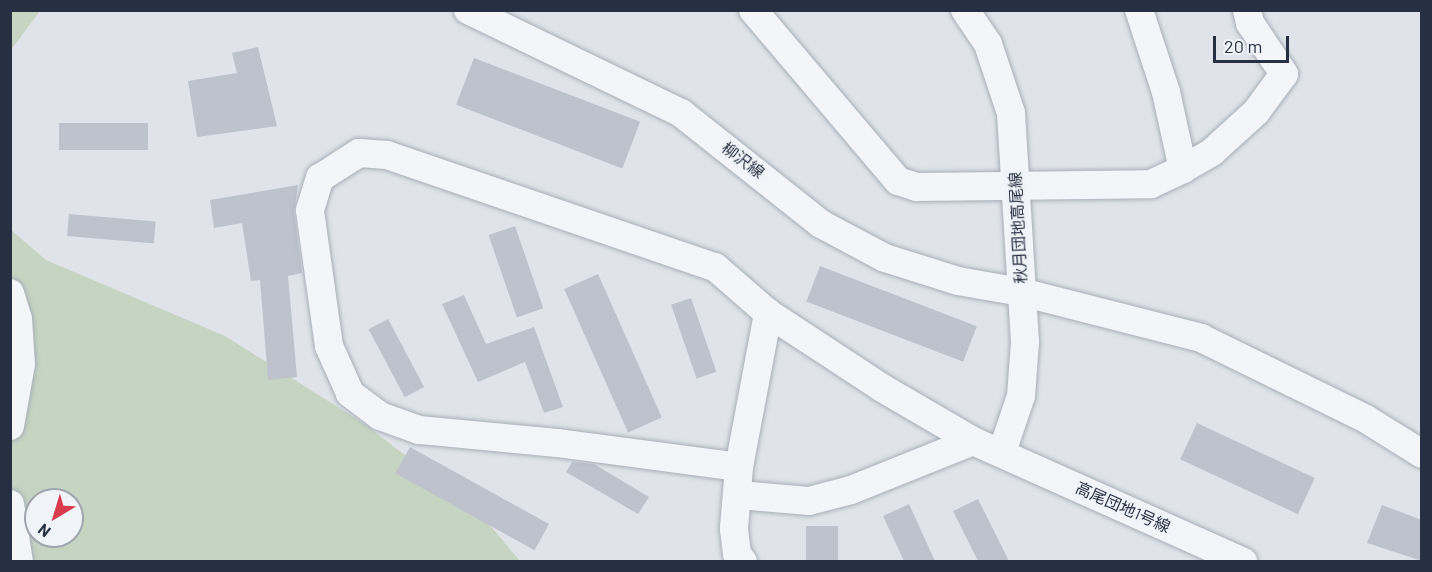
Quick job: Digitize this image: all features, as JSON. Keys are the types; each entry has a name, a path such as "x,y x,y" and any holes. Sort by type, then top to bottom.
{"street":[{"name":"柳沢線","path":"468,10 681,113 821,224 885,258 958,281 1021,292 1200,338 1366,419 1422,454"},
{"path":"753,10 898,181 917,187 1015,183 1150,184 1183,168 1212,152 1256,112 1284,74 1250,23 1247,10"},
{"name":"秋月団地高尾線","path":"965,10 988,44 1011,113 1025,342 1021,396 1002,452"},
{"path":"1139,10 1166,92 1183,168"},
{"name":"高尾団地1号線","path":"739,467 557,443 419,430 380,416 350,393 329,346 310,210 320,178 340,163 359,153 387,155 715,267 768,313 882,388 973,441 1244,561"},
{"path":"10,293 18,319 21,364 10,426"},
{"path":"742,561 737,554 734,528 739,495 739,467 768,313"},
{"path":"739,495 809,501 852,490 973,441"},
{"path":"10,504 19,561"}],"green space":[{"path":"10,11 40,11 11,50"},
{"path":"10,229 46,260 225,336 363,423 478,511 520,561 11,561"}],"building":[{"path":"258,47 277,126 197,137 188,81 237,73 232,53"},
{"path":"474,58 640,122 622,168 456,105"},
{"path":"59,123 148,123 148,150 59,150"},
{"path":"298,185 294,212 302,273 288,276 297,377 268,380 260,280 251,281 242,223 214,228 210,200"},
{"path":"69,214 156,222 154,243 67,236"},
{"path":"515,226 543,308 517,317 489,235"},
{"path":"820,266 977,326 963,362 806,301"},
{"path":"598,274 662,417 628,432 564,289"},
{"path":"464,295 486,344 534,327 563,407 544,413 525,362 478,382 442,304"},
{"path":"691,298 716,372 697,379 671,305"},
{"path":"388,319 424,387 405,397 369,329"},
{"path":"1197,423 1315,478 1298,514 1180,459"},
{"path":"410,447 549,524 535,550 395,473"},
{"path":"572,462 594,464 649,497 638,514 566,472"},
{"path":"978,499 1009,561 978,561 953,511"},
{"path":"909,504 935,561 904,561 883,516"},
{"path":"1382,505 1422,520 1422,561 1367,543"},
{"path":"806,526 838,526 838,561 806,561"}]}
